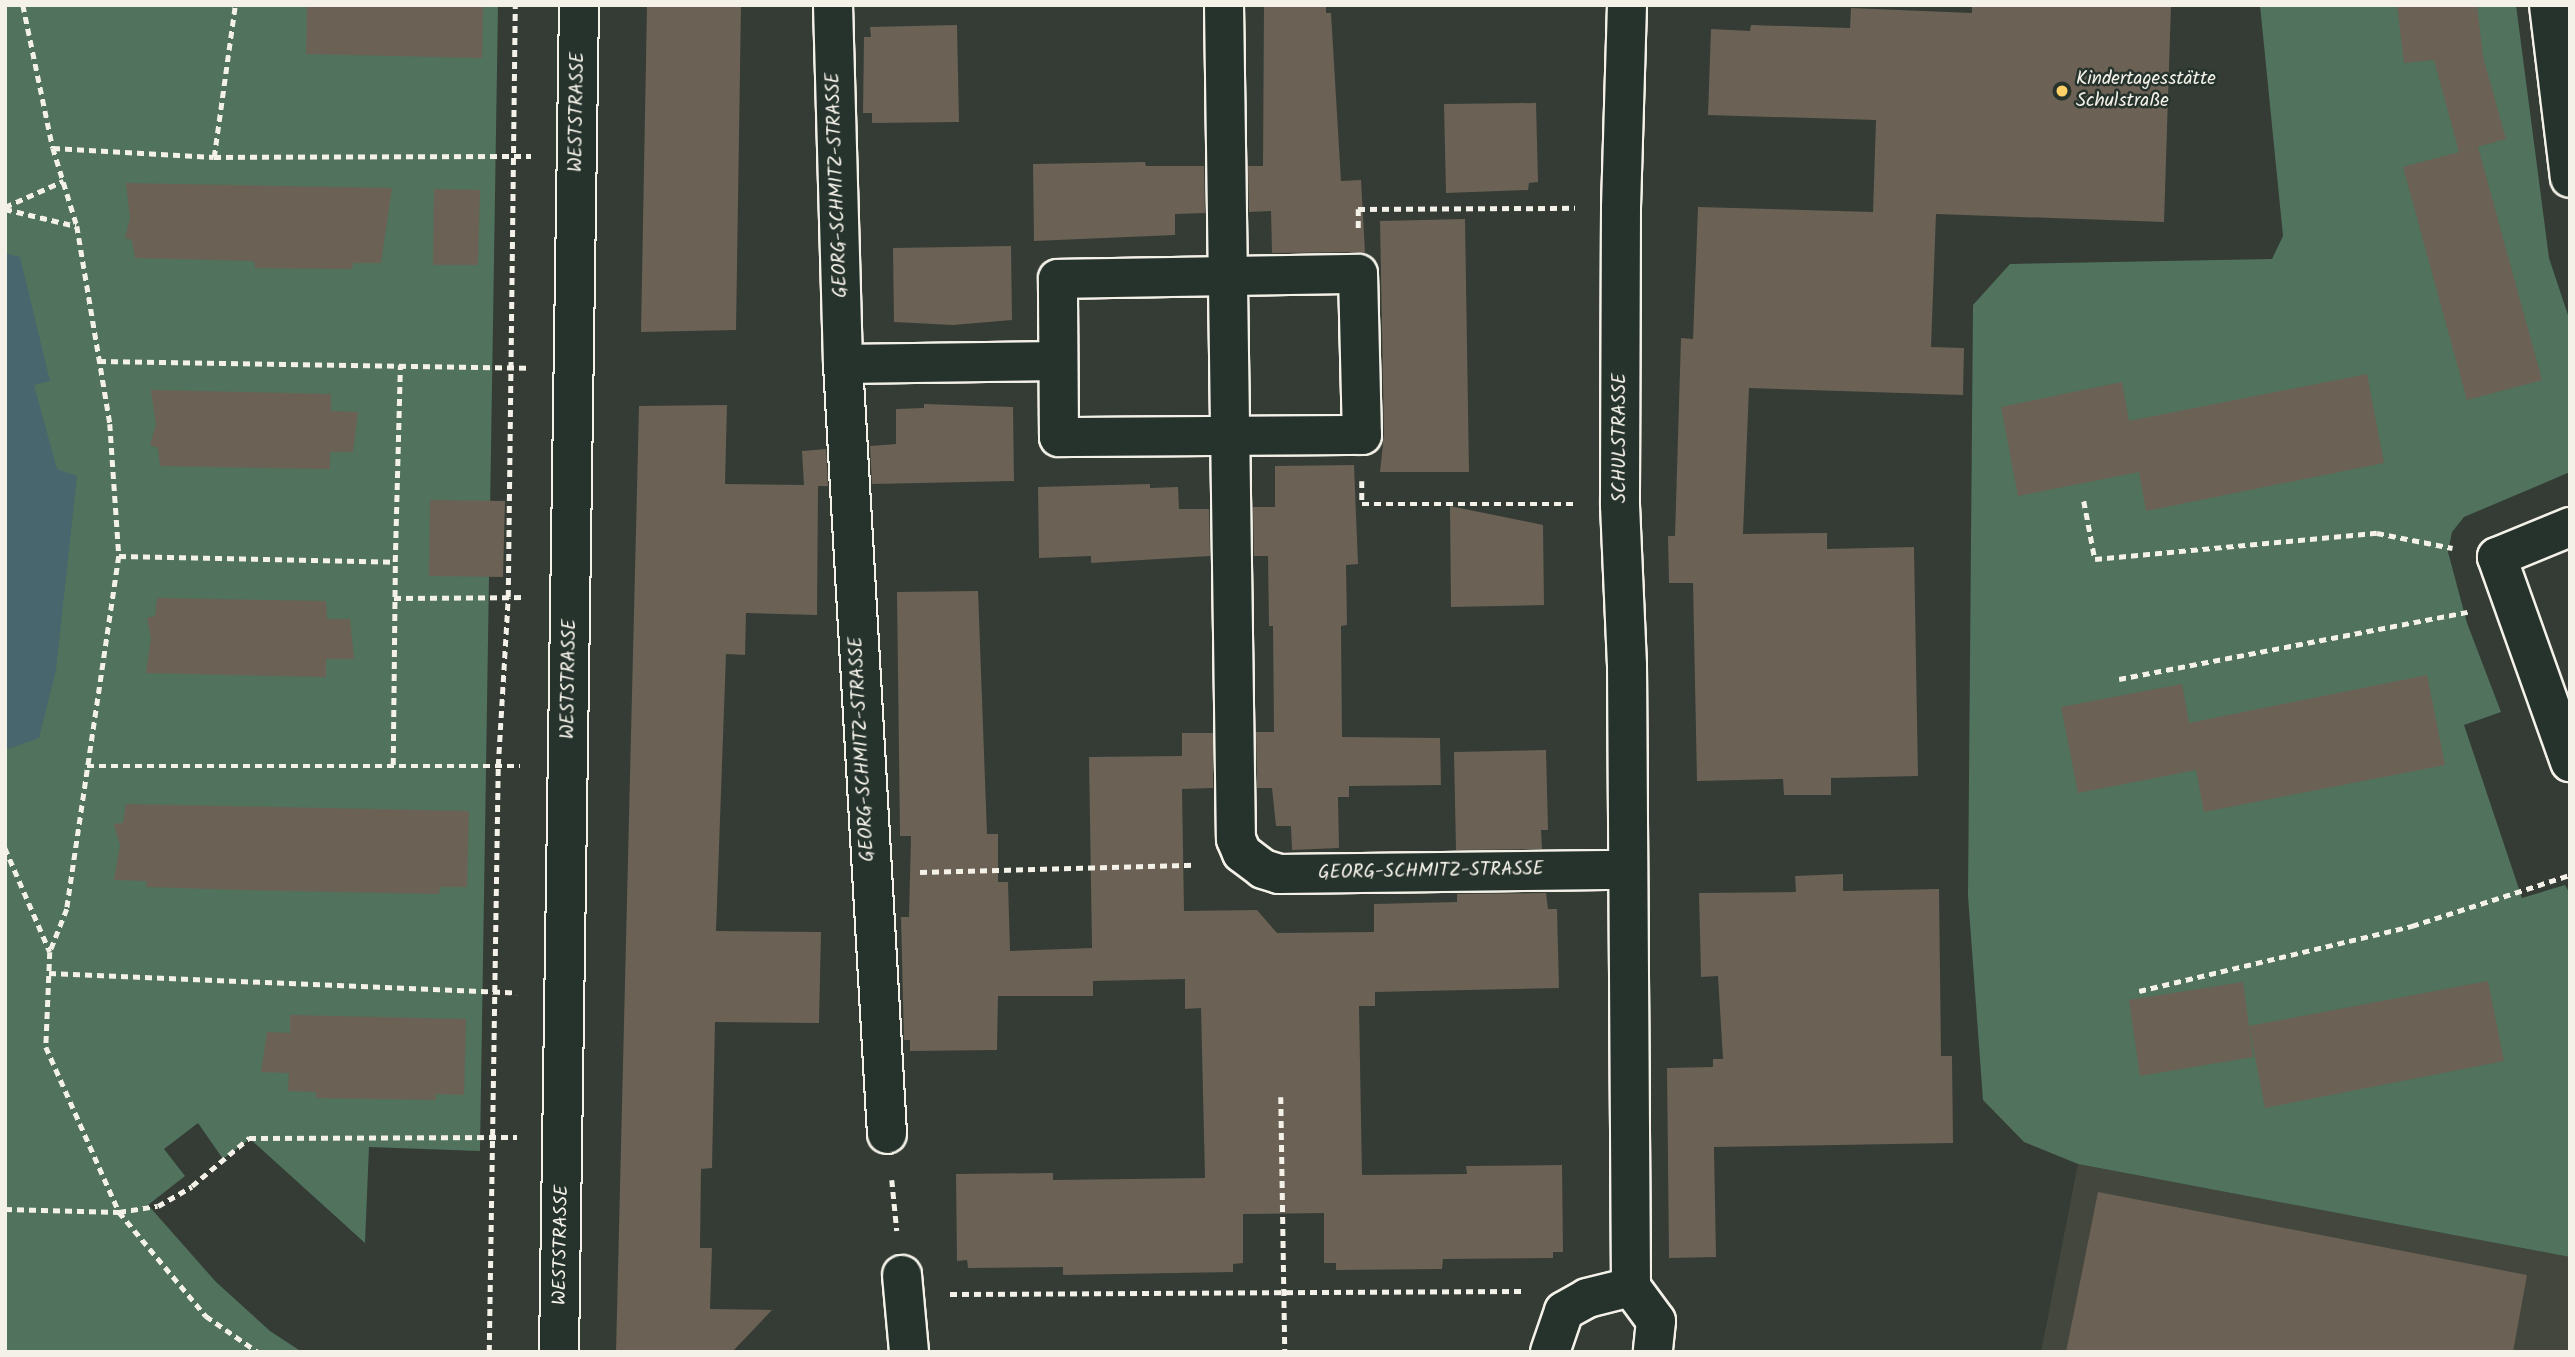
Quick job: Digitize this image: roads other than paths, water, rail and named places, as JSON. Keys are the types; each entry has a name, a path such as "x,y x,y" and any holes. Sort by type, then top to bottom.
{"street":[{"name":"WESTSTRASSE","path":"559,1352 579,5"},
{"name":"GEORG-SCHMITZ-STRASSE","path":"834,5 843,364 869,873 887,1134"},
{"path":"1224,5 1229,438"},
{"name":"SCHULSTRASSE","path":"1626,870 1627,665 1620,505 1621,208 1628,5"},
{"path":"2549,5 2570,178"},
{"path":"1358,274 1362,435 1229,438 1059,437 1058,279 1227,277 1358,274"},
{"path":"843,364 1058,361"},
{"name":"GEORG-SCHMITZ-STRASSE","path":"1229,438 1236,839 1242,853 1263,869 1279,873 1626,870"},
{"path":"2570,527 2497,557 2570,762"},
{"path":"1626,870 1631,1287 1656,1321 1653,1352"},
{"path":"903,1284 909,1352"},
{"path":"1550,1352 1564,1311 1587,1298 1631,1287"}],"water":[{"path":"5,253 20,257 50,381 34,385 57,469 77,476 56,670 39,738 5,750"}],"place":[{"name":"Kindertagesstätte Schulstraße","path":"2062,91"}]}
